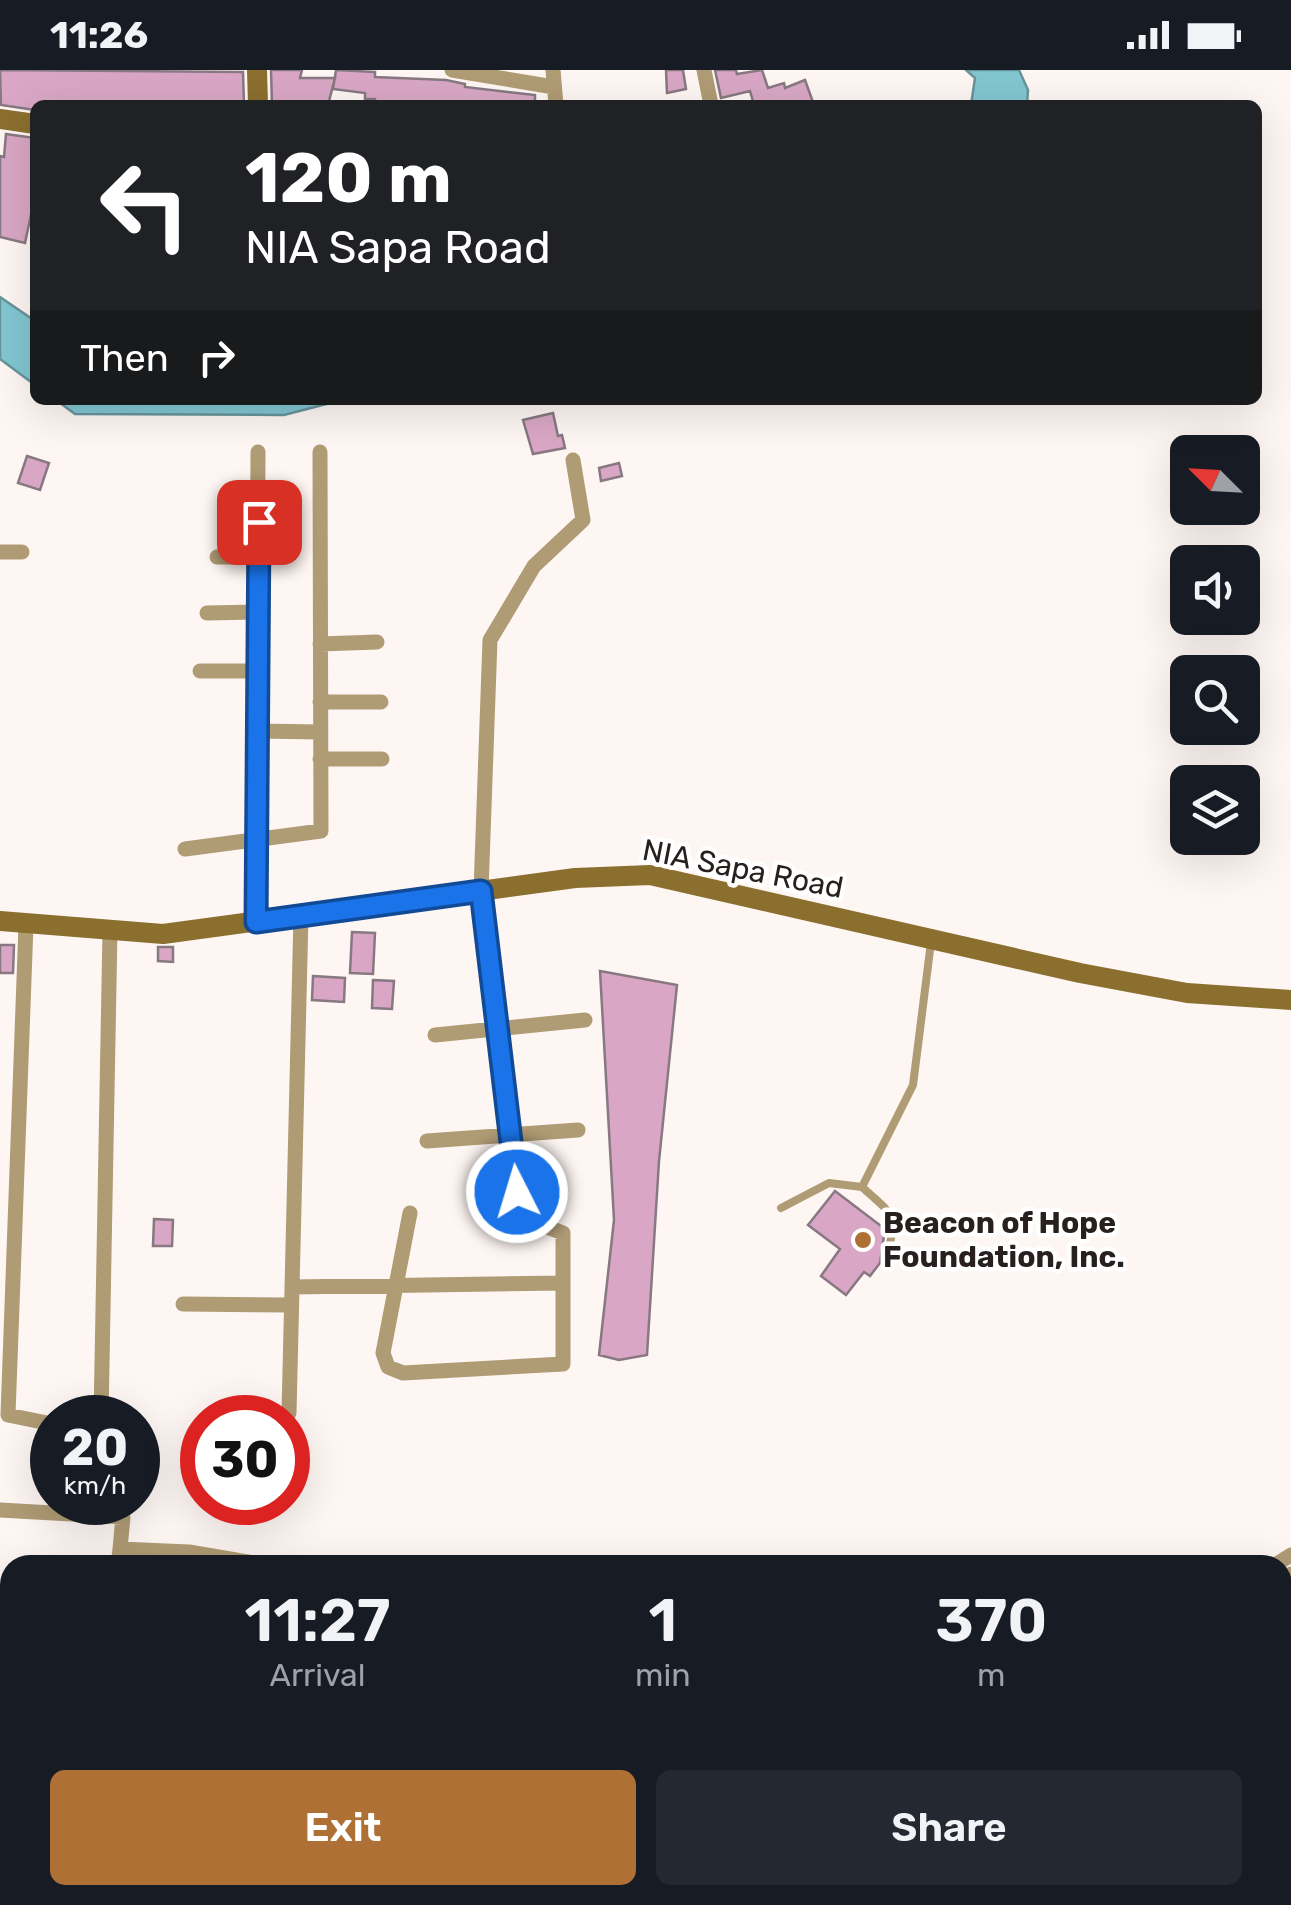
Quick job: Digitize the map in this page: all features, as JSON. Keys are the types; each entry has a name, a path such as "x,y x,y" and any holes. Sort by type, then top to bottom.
{"street":[{"path":"256,70 258,100"},
{"path":"452,70 554,87"},
{"path":"553,70 555,100"},
{"path":"704,70 710,100"},
{"path":"0,119 30,123"},
{"path":"256,922 258,452"},
{"path":"185,849 321,830 320,452"},
{"path":"410,1213 383,1361 388,1368 402,1374 563,1364 563,1233 526,1218 517,1192 481,891 490,640 534,566 583,520 574,460"},
{"path":"0,552 22,552"},
{"path":"217,557 259,557"},
{"path":"208,613 258,612"},
{"path":"320,644 376,642"},
{"path":"200,671 258,670"},
{"path":"320,702 380,702"},
{"path":"258,731 320,732"},
{"path":"320,759 382,759"},
{"name":"NIA Sapa Road","path":"0,921 163,934 575,878 650,875 1080,973 1187,993 1291,1000"},
{"path":"290,1395 301,916"},
{"path":"26,924 8,1415 30,1420"},
{"path":"102,1395 110,930"},
{"path":"435,1035 585,1020"},
{"path":"426,1141 578,1130"},
{"path":"292,1287 563,1283"},
{"path":"183,1304 292,1306"},
{"path":"0,1510 123,1517 119,1555"}],"lane":[{"path":"862,1187 913,1085 932,939"},
{"path":"781,1208 828,1184 862,1187 892,1214 895,1222 886,1259"}],"water":[{"path":"966,70 1019,70 1028,90 1027,100 972,100 975,78"},
{"path":"0,297 30,318 30,381 0,359"},
{"path":"63,405 323,405 284,415 75,414"}],"building":[{"path":"0,70 243,72 244,100 30,100 30,109 1,105"},
{"path":"271,70 302,70 300,78 335,78 329,100 272,100"},
{"path":"336,70 375,72 375,77 446,80 465,87 535,95 535,100 375,100 365,99 365,93 333,89"},
{"path":"666,70 683,70 686,89 667,93"},
{"path":"715,70 736,70 737,74 762,70 768,88 784,83 785,88 805,80 812,100 753,100 750,91 721,98"},
{"path":"6,134 30,137 30,219 25,243 0,237 0,156 4,157"},
{"path":"553,413 565,448 533,454 523,420"},
{"path":"27,456 49,463 40,490 18,483"},
{"path":"619,463 622,476 601,481 599,468"},
{"path":"352,932 375,933 373,974 350,973"},
{"path":"0,945 14,945 13,973 0,973"},
{"path":"158,947 173,947 173,962 158,961"},
{"path":"600,971 677,985 659,1161 647,1355 619,1360 599,1355 614,1220"},
{"path":"313,976 345,978 344,1002 312,1000"},
{"path":"373,980 394,981 392,1009 372,1008"},
{"path":"835,1191 885,1229 880,1263 870,1276 864,1272 846,1295 821,1276 840,1249 808,1225"},
{"path":"154,1219 173,1220 172,1246 153,1246"}],"place":[{"name":"Beacon of Hope Foundation, Inc.","path":"863,1240"}],"route":[{"path":"259,522 256,922 481,891 517,1192"}]}
